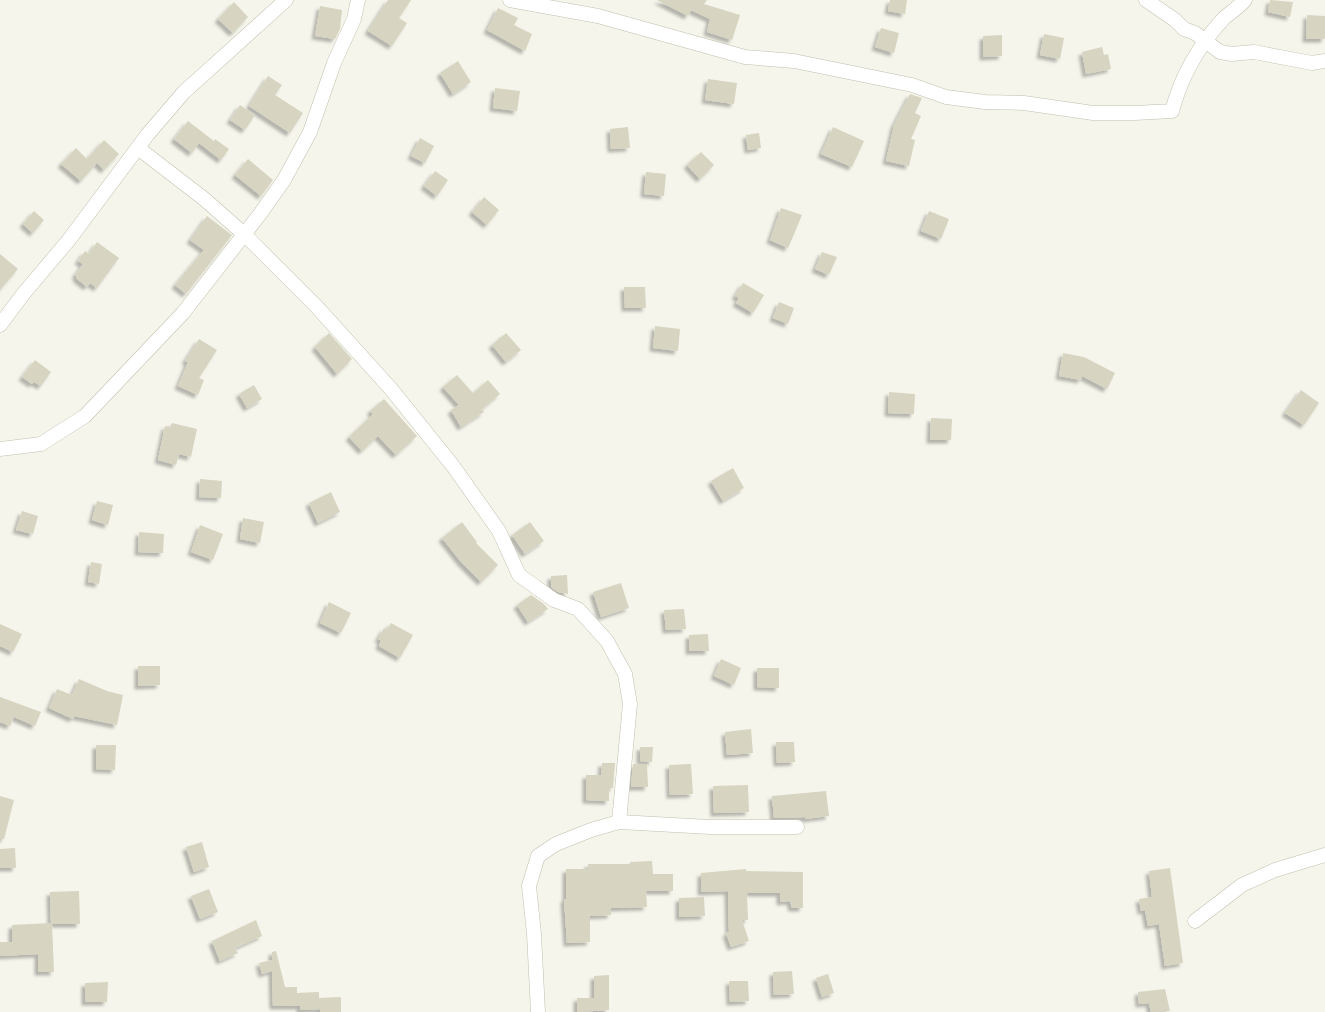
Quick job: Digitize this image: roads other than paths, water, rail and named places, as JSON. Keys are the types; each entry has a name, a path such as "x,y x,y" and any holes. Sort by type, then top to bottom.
{"street":[{"path":"0,325 184,92 286,0"},
{"path":"0,448 41,444 85,416 183,313 284,180 310,132 334,63 354,19 358,0"},
{"path":"510,0 621,22 745,57 794,61 912,85 946,96 985,102 1024,103 1093,113 1172,111 1178,88 1196,54 1224,18 1245,0"},
{"path":"1146,0 1175,20 1184,30 1195,33 1220,52 1232,54 1254,52 1312,63 1325,61"},
{"path":"138,148 203,198 244,234 317,307 398,397 453,466 499,531 519,575 554,600 578,609 607,641 625,675 630,704 619,822"},
{"path":"538,1012 529,886 538,856 556,844 619,822 710,828 797,827"},
{"path":"1195,921 1242,885 1275,870 1325,855"}]}
